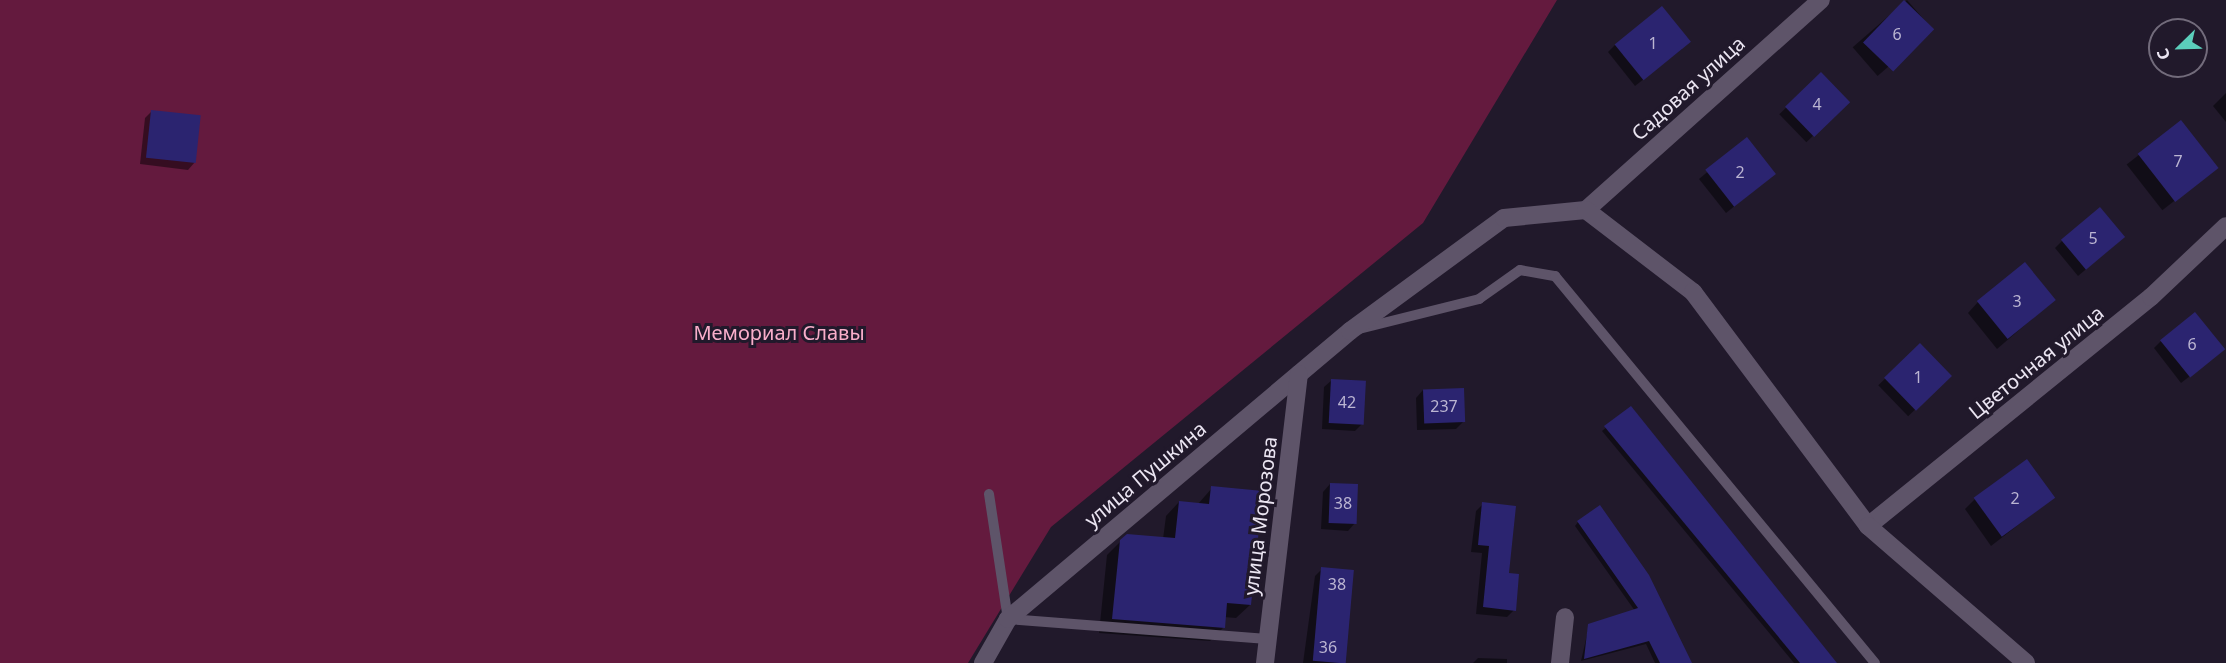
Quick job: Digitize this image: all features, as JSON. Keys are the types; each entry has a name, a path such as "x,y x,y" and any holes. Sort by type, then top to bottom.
{"street":[{"name":"Садовая улица","path":"1586,210 1821,0"},
{"name":"улица Пушкина","path":"983,663 1008,620 1350,332 1504,218 1586,210"},
{"path":"1586,210 1693,292 1868,526 2026,663"},
{"name":"Цветочная улица","path":"1868,526 2151,297 2226,226"},
{"name":"улица Морозова","path":"1265,663 1299,374"},
{"path":"1560,663 1565,617"}],"lane":[{"path":"1350,332 1479,299 1520,270 1555,276 1875,663"},
{"path":"988,494 1008,620 1268,639"}],"green space":[{"name":"Мемориал Славы","path":"0,0 1557,0 1423,223 1051,527 968,663 0,663"}],"building":[{"path":"1904,0 1934,29 1893,72 1863,42"},
{"path":"1662,6 1691,42 1644,80 1615,44"},
{"path":"1821,72 1850,102 1814,137 1785,107"},
{"path":"151,110 201,115 196,163 146,158"},
{"path":"2181,120 2219,168 2175,202 2138,154"},
{"path":"1747,137 1776,174 1734,207 1705,170"},
{"path":"2100,207 2125,237 2086,270 2061,240"},
{"path":"2025,262 2056,300 2008,339 1977,301"},
{"path":"2195,312 2225,349 2190,378 2160,340"},
{"path":"1920,343 1952,376 1916,411 1884,378"},
{"path":"1331,379 1366,381 1364,425 1329,423"},
{"path":"1464,388 1465,422 1424,423 1423,389"},
{"path":"1631,406 1837,663 1800,663 1604,426"},
{"path":"2027,459 2055,498 2002,537 1974,498"},
{"path":"1330,483 1358,484 1357,524 1329,523"},
{"path":"1211,486 1263,491 1251,605 1227,603 1225,628 1112,619 1120,540 1127,534 1175,538 1179,501 1209,504"},
{"path":"1482,502 1516,506 1509,573 1519,574 1516,611 1483,607 1489,546 1478,545"},
{"path":"1600,505 1649,575 1692,663 1660,663 1649,641 1584,659 1588,624 1638,608 1577,521"},
{"path":"1321,567 1354,570 1346,663 1313,661"}]}
